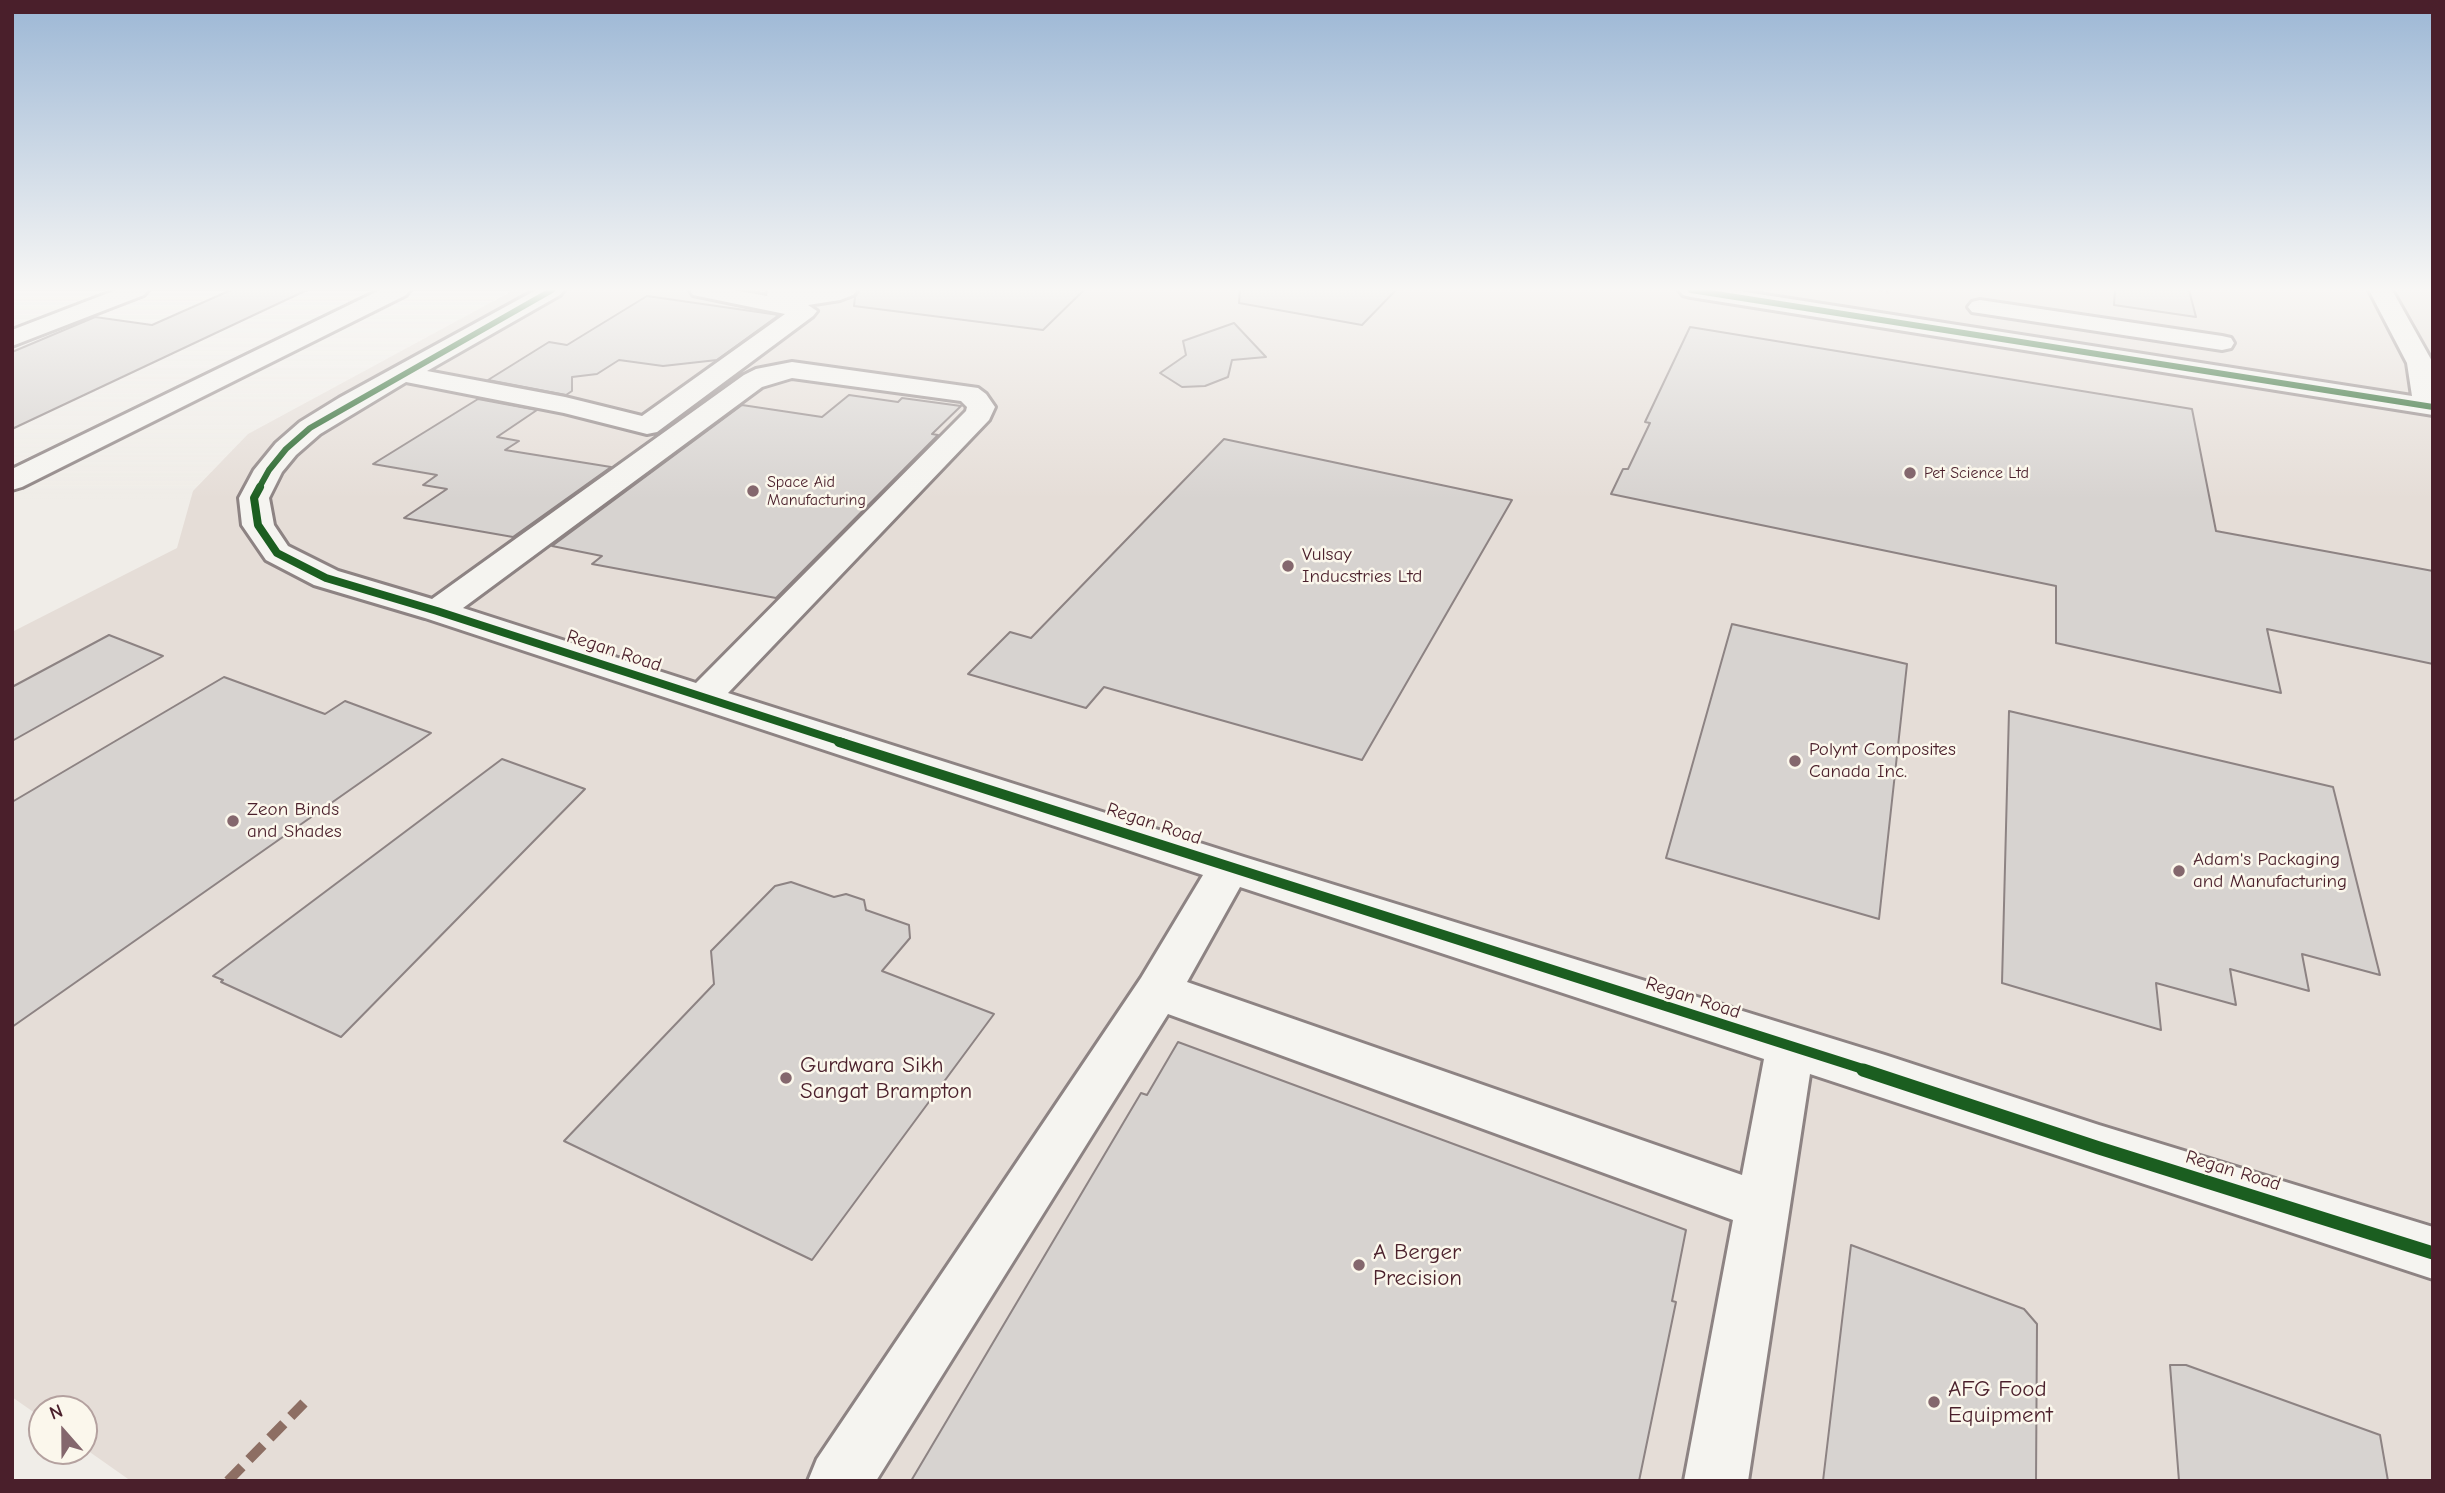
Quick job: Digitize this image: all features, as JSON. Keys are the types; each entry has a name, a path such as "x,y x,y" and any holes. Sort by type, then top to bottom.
{"street":[{"path":"12,481 257,360"},
{"name":"Regan Road","path":"428,360 310,428 269,470 254,498 258,525 277,553 326,578 437,611 1229,868 1885,1076 2099,1148 2433,1253"},
{"path":"403,374 565,405 647,426 738,360"},
{"path":"2139,360 2430,406 2418,360"},
{"path":"437,611 753,381 765,375 792,370 969,394 977,400 981,407 979,414 703,697"},
{"path":"839,1481 1158,991 1229,868"},
{"path":"1158,991 1763,1207"},
{"path":"1716,1481 1790,1048"}],"shaded area":[{"path":"385,360 2433,360 2433,1481 131,1481 98,1458 98,1395 28,1395 28,1408 12,1397 12,632 177,548 193,491 248,434"}],"building":[{"path":"12,360 159,360 12,429"},
{"path":"521,360 717,360 663,366 619,360 597,374 572,377 572,391 566,395 488,380"},
{"path":"1179,360 1236,360 1232,360 1228,377 1205,386 1182,387 1160,373"},
{"name":"Pet Science Ltd","path":"1675,360 1890,360 2192,409 2216,531 2433,571 2433,664 2267,629 2281,693 2056,643 2056,586 1611,494 1623,469 1628,469 1650,423 1645,422"},
{"name":"Space Aid Manufacturing","path":"849,395 898,402 902,398 961,406 932,434 938,435 776,598 592,564 602,556 552,546 742,405 822,417"},
{"path":"478,399 537,410 497,437 519,441 505,450 611,467 513,537 404,518 447,489 423,485 437,475 373,464"},
{"name":"Vulsay Inducstries Ltd","path":"1224,439 1512,500 1362,760 1104,687 1086,708 968,674 1010,632 1031,638"},
{"name":"Polynt Composites Canada Inc.","path":"1732,624 1907,664 1879,919 1666,858"},
{"path":"109,635 163,656 12,741 12,687"},
{"path":"224,677 325,714 345,701 431,733 12,1027 12,802"},
{"name":"Adam's Packaging and Manufacturing","path":"2009,711 2333,787 2380,975 2302,954 2309,991 2230,969 2236,1005 2156,983 2161,1030 2002,983"},
{"path":"502,759 585,789 341,1037 213,976"},
{"name":"Gurdwara Sikh Sangat Brampton","path":"791,882 834,897 846,894 864,900 866,910 909,925 910,938 882,971 994,1014 812,1260 564,1141 714,984 711,951 775,886"},
{"name":"A Berger Precision","path":"1178,1042 1686,1230 1672,1301 1676,1302 1639,1481 911,1481 1141,1093 1147,1095"},
{"name":"AFG Food Equipment","path":"1851,1245 2024,1309 2037,1324 2036,1481 1823,1481"},
{"path":"2170,1365 2186,1365 2380,1435 2388,1481 2179,1481"}],"marked path":[{"path":"228,1481 304,1403"}],"cycle path":[{"path":"428,360 310,428 286,449 269,470 254,498 258,525 277,553 326,578 437,611 1229,868 1885,1076 2099,1148 2433,1253"},
{"path":"2133,360 2433,407"}],"place":[{"name":"Pet Science Ltd","path":"1910,473"},
{"name":"Space Aid Manufacturing","path":"753,491"},
{"name":"Vulsay Inducstries Ltd","path":"1288,566"},
{"name":"Polynt Composites Canada Inc.","path":"1795,761"},
{"name":"Zeon Binds and Shades","path":"233,821"},
{"name":"Adam's Packaging and Manufacturing","path":"2179,871"},
{"name":"Gurdwara Sikh Sangat Brampton","path":"786,1078"},
{"name":"A Berger Precision","path":"1359,1265"},
{"name":"AFG Food Equipment","path":"1934,1402"}]}
